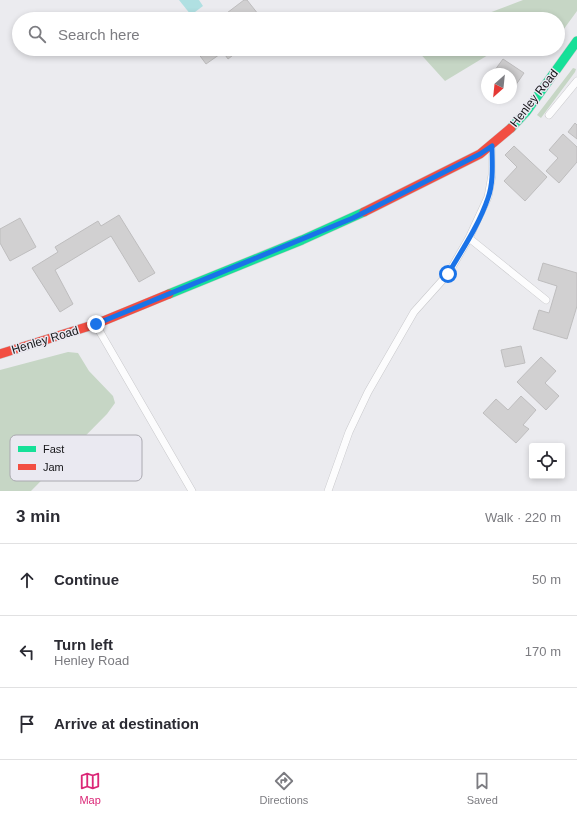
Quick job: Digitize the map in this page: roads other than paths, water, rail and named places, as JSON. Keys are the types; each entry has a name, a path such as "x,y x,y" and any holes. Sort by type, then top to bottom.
{"street":[{"name":"Henley Road","path":"0,354 96,324 353,218 480,154 492,146 526,112 574,53 577,41"}],"lane":[{"path":"550,115 577,81"},
{"path":"328,491 349,432 368,392 414,312 448,274 469,238 488,197 492,175 492,146"},
{"path":"469,238 546,300"},
{"path":"96,324 192,491"}],"water":[{"path":"179,0 199,0 203,6 195,12 189,12"}]}
